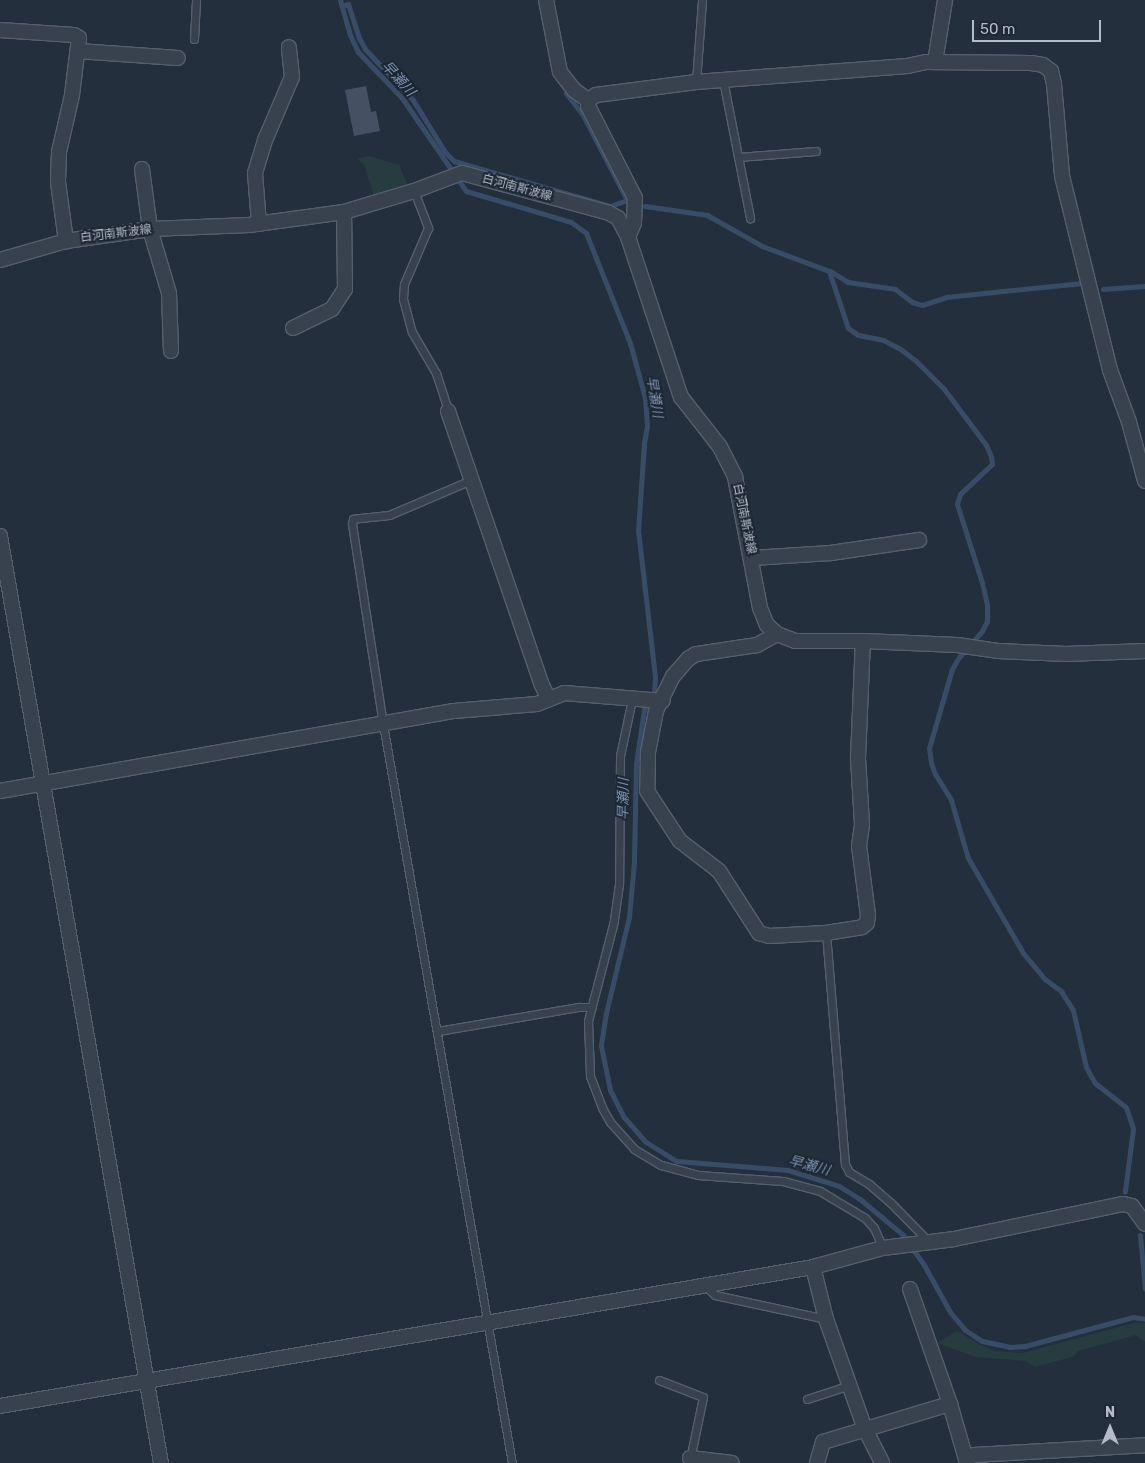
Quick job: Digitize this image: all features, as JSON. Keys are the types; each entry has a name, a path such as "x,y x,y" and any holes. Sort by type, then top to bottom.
{"street":[{"path":"546,0 560,72 574,90 588,100"},
{"path":"935,62 945,0"},
{"path":"0,30 74,35 79,38 72,95 59,152 58,182 66,240"},
{"path":"259,224 255,173 266,138 292,77 288,48"},
{"path":"78,51 178,58"},
{"path":"588,100 596,95 696,82 935,62 1031,63 1043,65 1051,71 1054,84 1062,176 1110,370 1129,422 1145,481"},
{"path":"588,100 588,106 635,198 634,223 628,237"},
{"path":"142,169 150,229 169,293 171,351"},
{"name":"白河南斯波線","path":"0,260 66,240 150,229 259,224 344,212 414,191 462,173 609,213 618,218 628,237 681,398 720,447 735,477 752,558 760,608 767,625 777,634"},
{"path":"293,328 332,309 345,289 344,212"},
{"path":"448,411 548,698"},
{"path":"0,536 161,1463"},
{"path":"752,558 831,553 919,540"},
{"path":"863,640 858,758 862,824 859,846 868,915 866,923 862,927 826,933 769,936 759,933 719,871 680,841 648,790 648,752 656,710 673,676 696,654 756,645 777,634 795,641 863,640 958,645 998,651 1066,654 1145,651"},
{"path":"0,791 454,711 537,704 564,693 660,700"},
{"path":"0,1406 704,1286 813,1266 889,1247 954,1239 1123,1204 1132,1206 1145,1224"},
{"path":"813,1266 826,1319 865,1429 882,1463"},
{"path":"910,1289 950,1404 967,1461 974,1455 1145,1445"},
{"path":"817,1463 823,1442 950,1404"},
{"path":"689,1460 732,1463"}],"lane":[{"path":"194,40 196,0"},
{"path":"696,82 702,0"},
{"path":"723,80 750,218"},
{"path":"738,157 816,151"},
{"path":"414,191 428,228 404,284 403,299 412,332 436,372 448,411"},
{"path":"471,480 389,515 353,519 352,524 383,724 512,1463"},
{"path":"636,699 620,756 619,884 614,921 588,1021 590,1076 602,1108 610,1122 634,1149 661,1165 686,1173 782,1181 820,1191 865,1218 889,1247"},
{"path":"826,933 845,1164 849,1172 869,1184 891,1202 925,1243"},
{"path":"438,1031 579,1007 592,1007"},
{"path":"704,1286 715,1295 826,1319"},
{"path":"659,1380 703,1397 689,1460"},
{"path":"807,1399 850,1385"}],"green space":[{"path":"369,156 399,165 408,186 374,196 364,164 357,159"},
{"path":"1134,1323 1145,1323 1145,1342 1136,1335 1078,1351 1072,1357 1035,1367 1026,1361 976,1357 937,1343 957,1331 980,1345 995,1351 1023,1353"}],"building":[{"path":"366,86 371,112 376,111 380,131 354,136 345,90"}],"waterway":[{"name":"早瀬川","path":"340,0 350,35 358,52 402,98 466,191 571,222 586,233 630,343 645,398 647,426 644,443 638,530 655,678 654,692 644,709 636,764 634,862 629,917 606,1013 601,1046 610,1090 623,1116 646,1142 677,1161 788,1170 839,1186 860,1199 903,1235 924,1265 950,1312 965,1330 982,1341 1010,1347 1025,1346 1133,1317 1145,1319"},
{"path":"342,6 348,4 359,38 365,49 413,100 445,152 454,161 610,206 627,200 583,115 566,93"},
{"path":"645,206 707,215 762,246 829,271 848,328 858,335 883,340 899,348 916,361 944,389 986,445 992,464 960,494 957,504 982,583 987,605 987,621 982,631 959,657 952,669 929,748 931,763 935,774 951,800 968,858 1023,953 1046,980 1061,991 1073,1010 1086,1067 1095,1083 1126,1107 1133,1129 1125,1191"},
{"path":"830,271 848,282 895,289 912,302 922,305 946,297 1082,283"},
{"path":"1103,289 1145,286"},
{"path":"1140,1235 1145,1289"}]}
